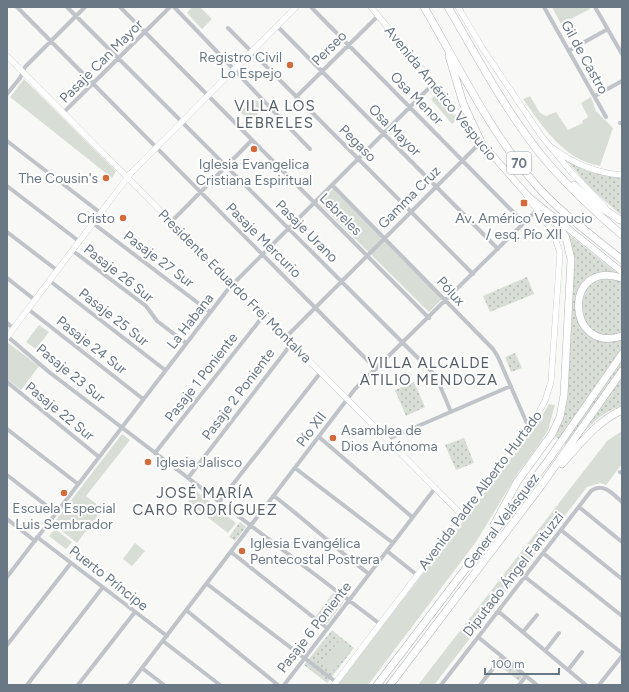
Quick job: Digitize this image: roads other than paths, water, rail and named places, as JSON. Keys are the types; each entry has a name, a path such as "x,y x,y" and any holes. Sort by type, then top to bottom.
{"highway":[{"name":"70","path":"424,7 501,137 524,171 565,213 622,260"},
{"name":"70","path":"448,7 504,101 548,162 581,199 622,235"},
{"path":"445,42 464,103 481,142"},
{"path":"548,162 593,202 621,221"},
{"path":"479,550 517,482 552,434 562,409 571,259 566,238 552,216"},
{"path":"622,278 606,275 590,280 581,291 577,307 580,319 591,332 607,338 622,336"},
{"name":"General Velásquez","path":"377,685 564,438 622,354"},
{"name":"General Velásquez","path":"390,685 541,486 622,371"},
{"path":"541,486 595,428 610,416 622,410"}],"main road":[{"name":"Avenida Américo Vespucio","path":"481,142 518,186 552,216 622,272"}],"street":[{"name":"Pasaje Mercurio","path":"17,7 376,369"},
{"name":"Pasaje Urano","path":"68,7 434,375 451,412"},
{"path":"7,94 25,67 85,7"},
{"name":"Lebreles","path":"120,7 429,318"},
{"name":"Pasaje Can Mayor","path":"63,113 170,7"},
{"path":"174,7 310,149"},
{"path":"7,336 102,214 127,178 296,7"},
{"name":"Osa Menor","path":"311,7 524,222"},
{"name":"Avenida Américo Vespucio","path":"371,7 481,142"},
{"path":"459,7 483,49 548,145 583,185 621,221"},
{"name":"Gil de Castro","path":"544,7 570,50 606,117"},
{"path":"595,7 622,54"},
{"name":"Perseo","path":"296,97 378,16"},
{"name":"Osa Mayor","path":"277,26 498,249"},
{"name":"Pegaso","path":"228,28 473,274"},
{"path":"570,50 608,29"},
{"name":"Presidente Eduardo Frei Montalva","path":"7,56 436,487 463,516"},
{"path":"595,96 622,81"},
{"name":"La Habana","path":"7,577 165,370 233,284 433,84"},
{"path":"171,222 252,140"},
{"path":"7,141 102,214"},
{"name":"Gamma Cruz","path":"286,337 366,254 481,142"},
{"path":"548,145 569,159 587,168 622,175"},
{"name":"Pólux","path":"332,185 496,353 529,428"},
{"name":"Pasaje 26 Sur","path":"7,186 80,242"},
{"name":"Avenida Padre Alberto Hurtado","path":"335,684 529,428 542,408 551,382 560,258 558,244 553,232 518,186"},
{"name":"Pío XII","path":"129,685 348,399 376,369 537,210"},
{"name":"Pasaje 27 Sur","path":"94,224 210,312"},
{"path":"7,232 58,270"},
{"name":"Pasaje 26 Sur","path":"73,251 146,306 160,324 186,343"},
{"path":"7,278 35,300"},
{"name":"Pasaje 25 Sur","path":"50,281 165,370"},
{"name":"Pasaje 24 Sur","path":"28,309 144,399"},
{"name":"Pasaje 1 Poniente","path":"155,453 264,315"},
{"path":"7,323 13,328"},
{"name":"Pasaje 23 Sur","path":"7,336 49,372 251,526"},
{"name":"Pasaje 2 Poniente","path":"188,478 292,343"},
{"path":"219,502 321,372"},
{"name":"Pasaje 22 Sur","path":"7,382 99,457"},
{"path":"388,439 511,386"},
{"path":"7,429 78,484"},
{"path":"319,437 412,518"},
{"path":"295,468 393,543"},
{"path":"7,475 56,513"},
{"name":"Pasaje 6 Poniente","path":"284,685 436,487"},
{"name":"Diputado Ángel Fantuzzi","path":"441,685 594,488 602,487 622,502"},
{"path":"274,496 307,522 341,553 369,574"},
{"path":"579,507 622,542"},
{"name":"Puerto Príncipe","path":"7,520 71,562 167,636"},
{"path":"251,526 380,624"},
{"path":"561,530 622,579"},
{"path":"386,551 417,575"},
{"path":"231,552 327,628"},
{"path":"543,553 622,616"},
{"path":"7,645 71,562"},
{"path":"7,568 11,571"},
{"path":"525,577 622,654 599,685"},
{"path":"207,584 304,658 335,684"},
{"path":"27,685 103,587"},
{"path":"186,610 278,685"},
{"path":"78,685 135,612"},
{"path":"499,612 586,685"},
{"path":"523,632 537,615"},
{"path":"545,650 559,633"},
{"path":"478,637 537,685"},
{"path":"163,641 220,685"},
{"path":"568,670 582,652"},
{"path":"480,685 502,656"},
{"path":"142,668 164,685"},
{"path":"519,685 526,676"}],"place":[{"name":"Registro Civil Lo Espejo","path":"290,65"},
{"name":"Iglesia Evangelica Cristiana Espiritual","path":"254,149"},
{"name":"The Cousin's","path":"106,178"},
{"name":"Av. Américo Vespucio / esq. Pío XII","path":"524,203"},
{"name":"Cristo","path":"123,218"},
{"name":"Asamblea de Dios Autónoma","path":"333,438"},
{"name":"Iglesia Jalisco","path":"148,462"},
{"name":"Escuela Especial Luis Sembrador","path":"64,493"},
{"name":"Iglesia Evangélica Pentecostal Postrera","path":"242,551"}],"district":[{"name":"VILLA LOS LEBRELES","path":"275,114"},
{"name":"VILLA ALCALDE ATILIO MENDOZA","path":"429,372"},
{"name":"JOSÉ MARÍA CARO RODRÍGUEZ","path":"205,502"}]}
